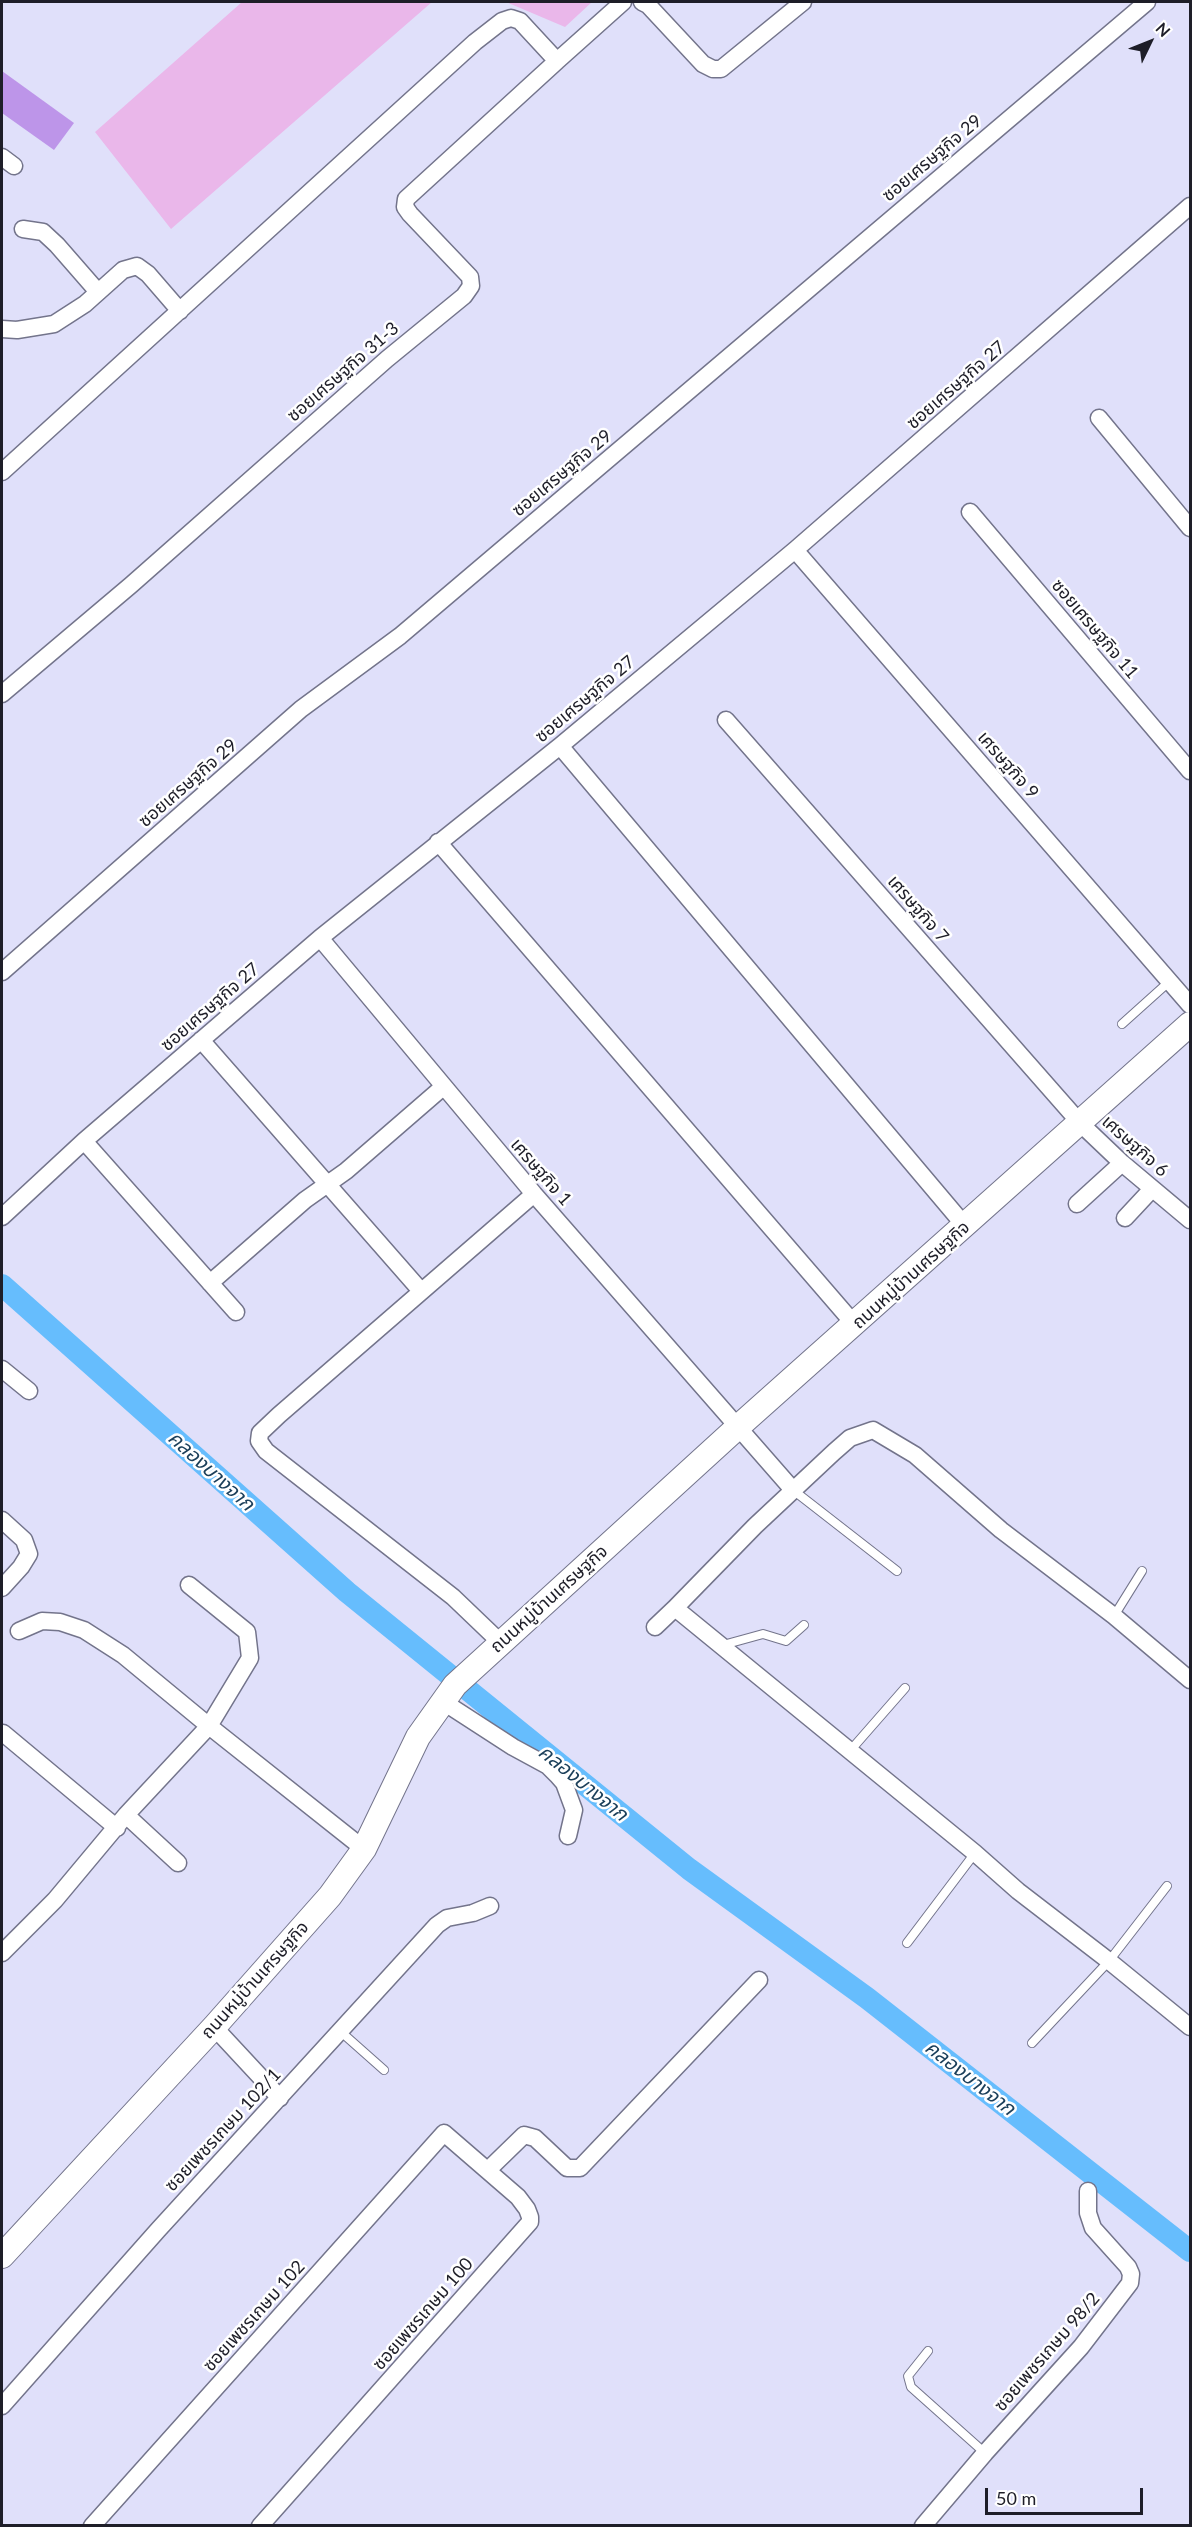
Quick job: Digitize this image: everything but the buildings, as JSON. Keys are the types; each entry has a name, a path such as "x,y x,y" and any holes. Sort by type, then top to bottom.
{"street":[{"name":"ซอยเศรษฐกิจ 31-3","path":"2,694 131,585 387,358 464,296 471,286 470,277 410,214 405,207 406,199 623,2"},
{"path":"642,2 648,5 703,64 713,69 721,69 803,2"},
{"name":"ซอยเศรษฐกิจ 29","path":"2,972 301,709 409,628 1147,2"},
{"path":"2,472 476,42 502,21 511,18 520,21 557,61"},
{"name":"ซอยเศรษฐกิจ 27","path":"2,1217 84,1141 320,938 560,746 795,550 1191,206"},
{"path":"23,229 43,232 98,292"},
{"path":"2,329 17,330 54,324 85,304 123,270 137,266 148,274 180,311"},
{"path":"1100,418 1191,528"},
{"name":"ซอยเศรษฐกิจ 11","path":"970,512 1191,771"},
{"name":"เศรษฐกิจ 9","path":"795,550 1191,1005"},
{"name":"เศรษฐกิจ 7","path":"726,720 1081,1124"},
{"path":"560,746 965,1226"},
{"path":"438,842 855,1325"},
{"name":"เศรษฐกิจ 1","path":"320,938 534,1194 793,1490"},
{"name":"ถนนหมู่บ้านเศรษฐกิจ","path":"2,2256 214,2027 330,1896 364,1849 418,1737 448,1693 492,1650 739,1426 1191,1024"},
{"path":"201,1040 421,1291"},
{"path":"210,1283 305,1200 345,1171 443,1087"},
{"name":"เศรษฐกิจ 6","path":"1081,1124 1122,1163 1191,1220"},
{"path":"84,1141 236,1312"},
{"path":"1077,1204 1122,1163"},
{"path":"1125,1218 1152,1189"},
{"path":"492,1650 453,1597 266,1451 259,1441 260,1433 279,1414 534,1194"},
{"path":"2,1369 29,1391"},
{"path":"655,1627 755,1526 850,1438 873,1430 915,1455 1001,1530 1114,1616 1191,1680"},
{"path":"2,1520 24,1540 29,1554 21,1567 2,1588"},
{"path":"2,1953 55,1900 122,1821 209,1726 250,1658 247,1632 189,1585"},
{"path":"675,1608 975,1853 1018,1892 1191,2027"},
{"path":"19,1630 42,1621 60,1622 84,1630 123,1655 364,1849"},
{"path":"448,1693 513,1747 540,1761 564,1783 574,1810 568,1836"},
{"path":"3,1732 178,1863"},
{"name":"ซอยเพชรเกษม 102/1","path":"2,2406 158,2230 437,1925 447,1918 473,1913 489,1906"},
{"path":"489,2169 524,2134 535,2138 567,2168 580,2168 759,1980"},
{"path":"214,2027 280,2098"},
{"name":"ซอยเพชรเกษม 100","path":"260,2526 530,2222 531,2217 518,2197 489,2169 444,2133"},
{"name":"ซอยเพชรเกษม 102","path":"92,2526 444,2133"},
{"name":"ซอยเพชรเกษม 98/2","path":"923,2526 985,2453 1081,2347 1130,2283 1131,2274 1128,2267 1093,2228 1088,2213 1088,2191"}],"lane":[{"path":"1122,1024 1170,980"},
{"path":"793,1490 897,1571"},
{"path":"1114,1616 1142,1571"},
{"path":"723,1645 763,1634 786,1641 804,1625"},
{"path":"849,1752 905,1688"},
{"path":"907,1943 975,1853"},
{"path":"1032,2043 1109,1961 1167,1886"},
{"path":"340,2031 384,2070"},
{"path":"928,2351 908,2376 911,2387 985,2453"}],"shaded area":[{"path":"242,2 432,2 171,229 95,132"},
{"path":"506,2 592,2 565,27"}],"waterway":[{"name":"คลองบางจาก","path":"2,1285 347,1592 689,1869 867,1998 1190,2251"}]}
